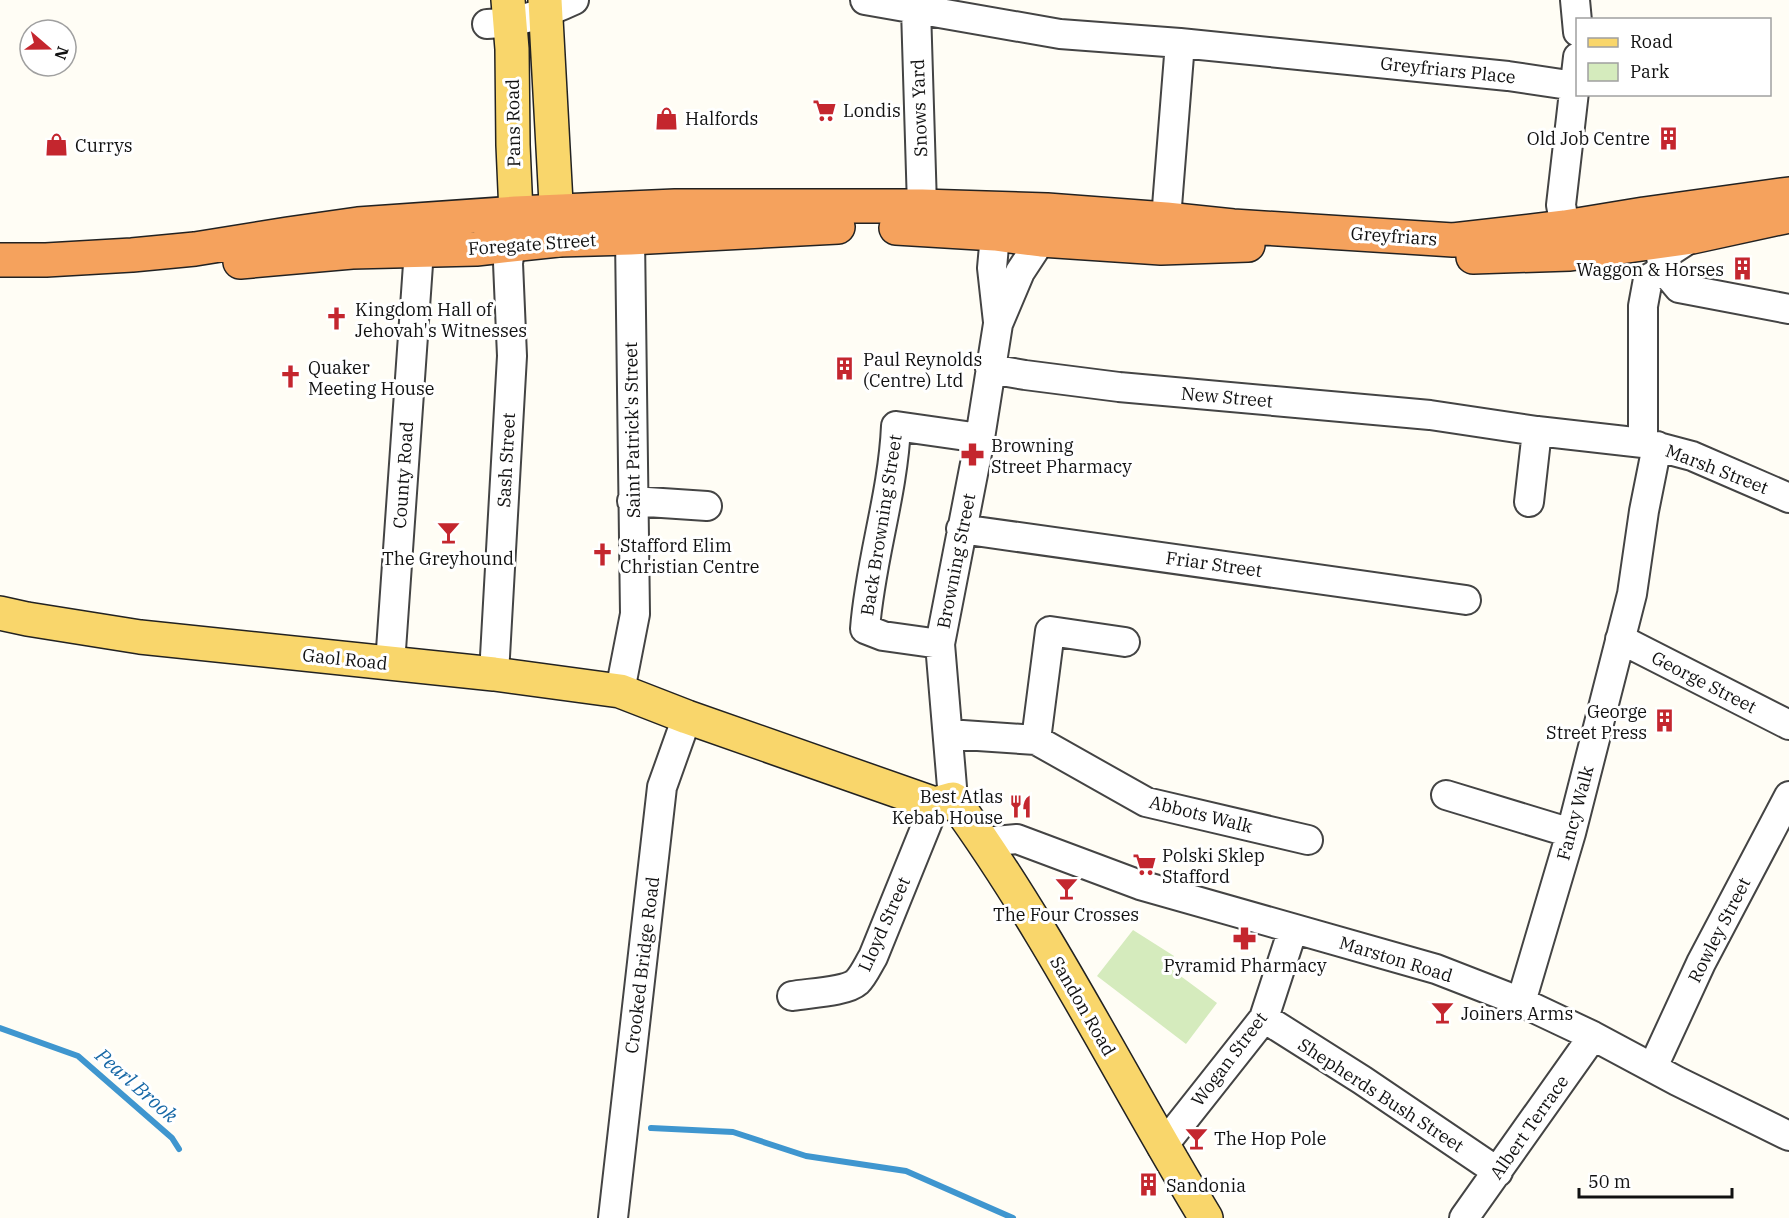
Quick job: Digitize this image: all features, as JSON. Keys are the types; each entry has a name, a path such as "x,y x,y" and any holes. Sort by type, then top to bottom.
{"highway":[{"name":"Greyfriars","path":"996,221 1166,219 1233,226 1453,240 1565,227 1789,194"},
{"name":"Foregate Street","path":"0,282 352,252 476,249 511,245 558,226 675,206 922,206 996,221 1052,240"},
{"name":"Foregate Street","path":"0,260 46,261 132,255 195,249 358,224 516,213 558,226 630,238 826,227 920,228 996,221"},
{"name":"Greyfriars","path":"1052,240 1161,249 1234,245 1475,257 1570,254 1692,237 1789,216"},
{"path":"1565,227 1580,240 1692,237"}],"main road":[{"name":"Pans Road","path":"555,4 553,161 558,226"},
{"name":"Pans Road","path":"501,16 512,49 516,213 511,245"},
{"name":"Gaol Road","path":"0,613 140,638 494,674 620,691 687,717 944,801"},
{"name":"Sandon Road","path":"944,801 984,842 1062,967 1162,1147 1206,1218"}],"street":[{"name":"Greyfriars Place","path":"865,0 1060,34 1180,43 1508,76 1575,86"},
{"path":"1575,0 1577,18"},
{"path":"501,16 555,4"},
{"name":"Snows Yard","path":"916,9 922,206"},
{"path":"1166,219 1180,43"},
{"path":"1565,227 1561,205 1576,76"},
{"name":"Browning Street","path":"996,221 992,268 998,324"},
{"name":"Fancy Walk","path":"1521,1002 1571,832 1632,594 1644,511 1650,444 1643,306 1648,279 1664,270 1661,257 1692,237"},
{"name":"Saint Patrick's Street","path":"620,691 635,614 630,238"},
{"name":"Browning Street","path":"944,801 948,734 940,644 980,438 998,324 1020,272 1052,240"},
{"name":"Sash Street","path":"494,674 512,356 508,264 511,245"},
{"name":"County Road","path":"390,664 419,250"},
{"path":"1664,270 1678,288 1789,309"},
{"name":"New Street","path":"990,369 1119,387 1430,415 1463,421"},
{"name":"Marsh Street","path":"1463,421 1650,444 1692,456 1789,498"},
{"name":"Back Browning Street","path":"940,644 883,636 865,629 867,599 895,458 896,426 980,438"},
{"path":"1529,502 1537,430"},
{"path":"632,501 707,506"},
{"name":"Friar Street","path":"962,529 1466,600"},
{"path":"1036,740 1050,630 1125,642"},
{"name":"George Street","path":"1620,639 1789,725"},
{"name":"Crooked Bridge Road","path":"613,1218 662,786 687,717"},
{"name":"Abbots Walk","path":"948,734 1036,740 1146,802 1308,840"},
{"path":"1446,795 1571,832"},
{"name":"Rowley Street","path":"1653,1067 1701,963 1789,796"},
{"name":"Lloyd Street","path":"792,996 841,988 856,983 865,972 944,801"},
{"name":"Marston Road","path":"984,842 1017,839 1140,885 1436,969 1521,1002 1593,1036 1677,1081 1789,1136"},
{"name":"Wogan Street","path":"1162,1147 1264,1018 1293,929"},
{"name":"Shepherds Bush Street","path":"1264,1018 1362,1080 1498,1172"},
{"name":"Albert Terrace","path":"1464,1218 1593,1036"}],"green space":[{"path":"1133,930 1174,956 1167,966 1217,1003 1186,1044 1097,976"}],"waterway":[{"name":"Pearl Brook","path":"0,1028 78,1056 172,1138 179,1149"},
{"path":"651,1128 733,1132 806,1156 906,1171 1013,1218"}],"place":[{"name":"Londis","path":"825,110"},
{"name":"Halfords","path":"667,118"},
{"name":"Old Job Centre","path":"1668,138"},
{"name":"Currys","path":"57,145"},
{"name":"Waggon & Horses","path":"1742,269"},
{"name":"Kingdom Hall of Jehovah's Witnesses","path":"337,319"},
{"name":"Paul Reynolds (Centre) Ltd","path":"845,369"},
{"name":"Quaker Meeting House","path":"290,377"},
{"name":"Browning Street Pharmacy","path":"973,455"},
{"name":"The Greyhound","path":"448,532"},
{"name":"Stafford Elim Christian Centre","path":"602,555"},
{"name":"George Street Press","path":"1665,721"},
{"name":"Best Atlas Kebab House","path":"1021,806"},
{"name":"Polski Sklep Stafford","path":"1144,865"},
{"name":"The Four Crosses","path":"1066,888"},
{"name":"Pyramid Pharmacy","path":"1245,939"},
{"name":"Joiners Arms","path":"1443,1013"},
{"name":"The Hop Pole","path":"1196,1138"},
{"name":"Sandonia","path":"1148,1185"}]}
